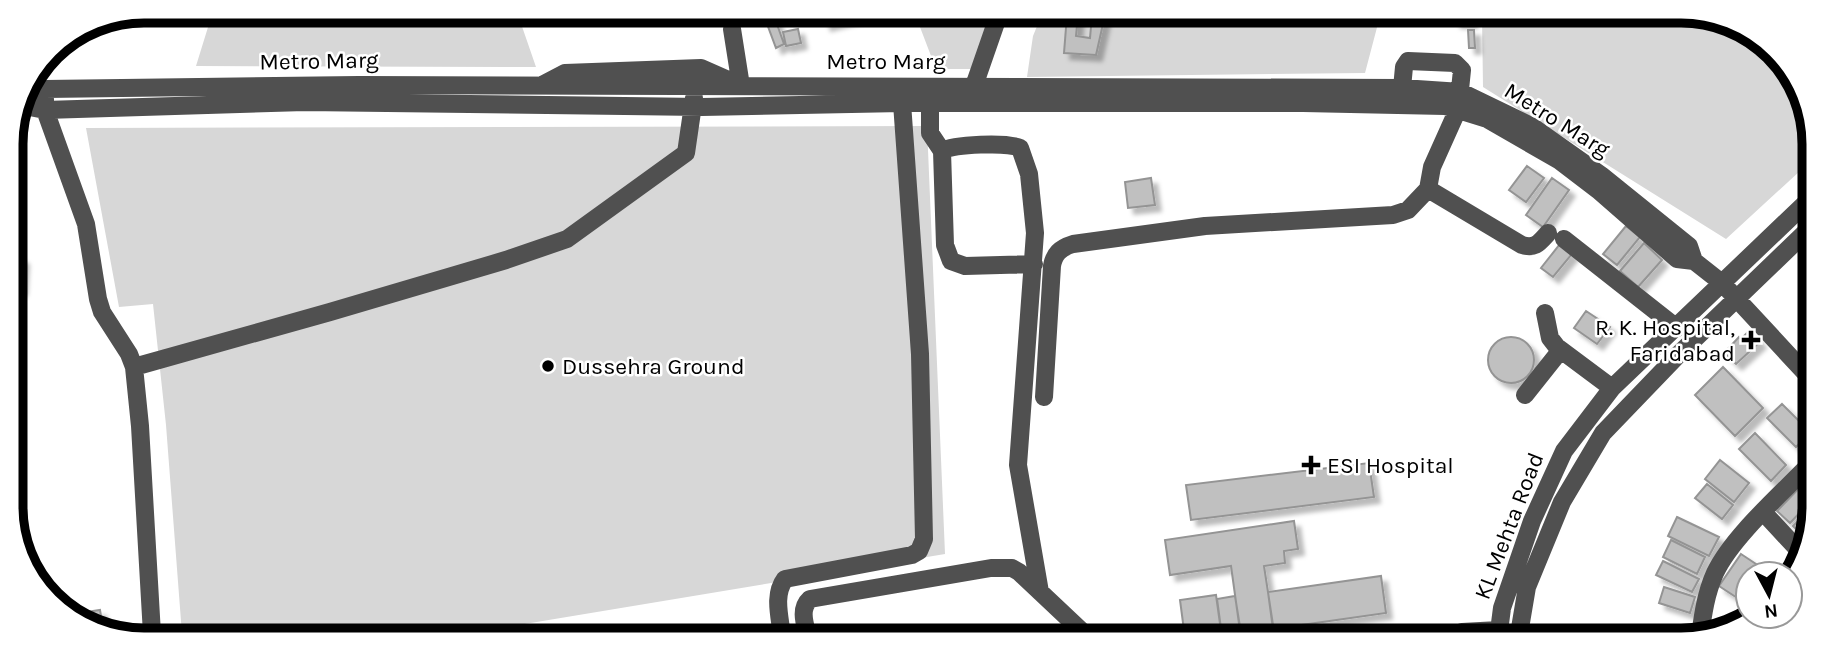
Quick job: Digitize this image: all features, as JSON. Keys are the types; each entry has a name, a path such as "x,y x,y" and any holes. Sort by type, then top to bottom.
{"street":[{"path":"974,95 996,23"},
{"path":"732,29 741,86"},
{"path":"1044,397 1052,266 1056,254 1065,246 1205,226 1393,215 1408,210 1427,189 1432,167 1459,101 1462,70 1455,63 1408,61 1404,67 1402,88"},
{"path":"541,85 565,73 701,68 741,86"},
{"name":"Metro Marg","path":"35,93 45,89 359,85 741,86 974,95 1385,104 1459,101"},
{"path":"134,367 380,298 567,239 686,153 694,107 694,86"},
{"name":"Metro Marg","path":"29,107 45,110 305,102 694,107 930,103 974,95 1402,88 1459,101 1560,161 1678,259 1694,261 1722,283 1802,369"},
{"path":"45,89 45,110 86,224 102,312 129,354 134,367 141,426 152,628"},
{"path":"781,628 778,603 780,586 785,579 912,555 919,551 925,539 920,354 902,103"},
{"path":"930,103 930,133 942,151 945,245 951,261 965,266 1034,264"},
{"path":"942,151 952,147 1007,145 1020,148 1029,174 1035,233 1034,264 1018,465 1040,592"},
{"path":"1427,189 1521,245 1530,248 1556,236 1676,328"},
{"name":"KL Mehta Road","path":"1499,628 1502,608 1532,521 1564,451 1612,388 1802,207"},
{"name":"KL Mehta Road","path":"1520,628 1527,587 1562,502 1603,433 1679,354 1802,235"},
{"path":"1545,313 1550,338 1560,351 1612,388"},
{"path":"1525,395 1560,351"},
{"path":"1701,626 1703,608 1715,573 1733,544 1802,472"},
{"path":"1764,513 1796,547"},
{"path":"807,628 804,611 805,604 810,599 992,568 1012,568 1078,628"}],"shaded area":[{"path":"209,23 521,23 536,67 196,66"},
{"path":"918,23 998,23 987,69 936,69"},
{"path":"1038,23 1378,23 1365,73 1027,77 1033,36"},
{"path":"1482,23 1681,23 1720,29 1735,35 1761,53 1782,77 1798,113 1802,169 1726,239 1483,87"},
{"name":"Dussehra Ground","path":"927,126 945,554 501,628 182,628 166,425 153,304 119,307 86,128"}],"building":[{"path":"767,23 777,23 784,44 776,48"},
{"path":"1066,23 1077,23 1076,36 1090,38 1091,23 1103,23 1096,55 1064,53"},
{"path":"798,29 801,43 786,46 783,32"},
{"path":"1468,30 1474,30 1475,48 1469,48"},
{"path":"1527,166 1544,178 1526,202 1509,190"},
{"path":"1151,178 1155,205 1128,208 1125,182"},
{"path":"1552,178 1569,190 1543,227 1526,215"},
{"path":"1626,226 1640,237 1617,265 1603,254"},
{"path":"1644,243 1662,260 1638,287 1620,271"},
{"path":"1560,244 1572,254 1553,277 1541,268"},
{"path":"1586,311 1610,327 1597,344 1574,328"},
{"path":"1749,331 1760,342 1736,364 1724,353 1739,337 1741,339"},
{"path":"1511,337 1527,344 1534,360 1527,376 1511,383 1495,376 1488,360 1495,344"},
{"path":"1723,367 1763,408 1735,436 1695,395"},
{"path":"1782,404 1802,424 1802,441 1796,447 1767,418"},
{"path":"1755,433 1786,465 1771,481 1739,449"},
{"path":"1720,460 1749,483 1734,502 1705,479"},
{"path":"1369,463 1374,497 1191,520 1186,485"},
{"path":"1707,484 1733,505 1722,519 1695,498"},
{"path":"1802,485 1802,511 1790,523 1777,511"},
{"path":"1677,517 1719,537 1709,556 1668,536"},
{"path":"1801,518 1799,532 1793,526"},
{"path":"1294,521 1298,549 1284,551 1285,563 1264,566 1273,628 1240,628 1231,566 1170,575 1165,540"},
{"path":"1671,540 1705,557 1697,574 1663,557"},
{"path":"1741,554 1750,560 1737,560"},
{"path":"1663,561 1699,579 1692,592 1656,575"},
{"path":"1734,564 1734,596 1719,586"},
{"path":"1381,576 1386,613 1273,628 1268,592"},
{"path":"1664,587 1695,597 1690,613 1659,603"},
{"path":"1216,595 1221,628 1184,628 1180,600"},
{"path":"1235,596 1240,628 1221,628 1217,599"},
{"path":"100,610 102,621 90,616 84,612"}],"place":[{"name":"R. K. Hospital, Faridabad","path":"1751,340"},
{"name":"Dussehra Ground","path":"548,366"},
{"name":"ESI Hospital","path":"1311,465"}]}
